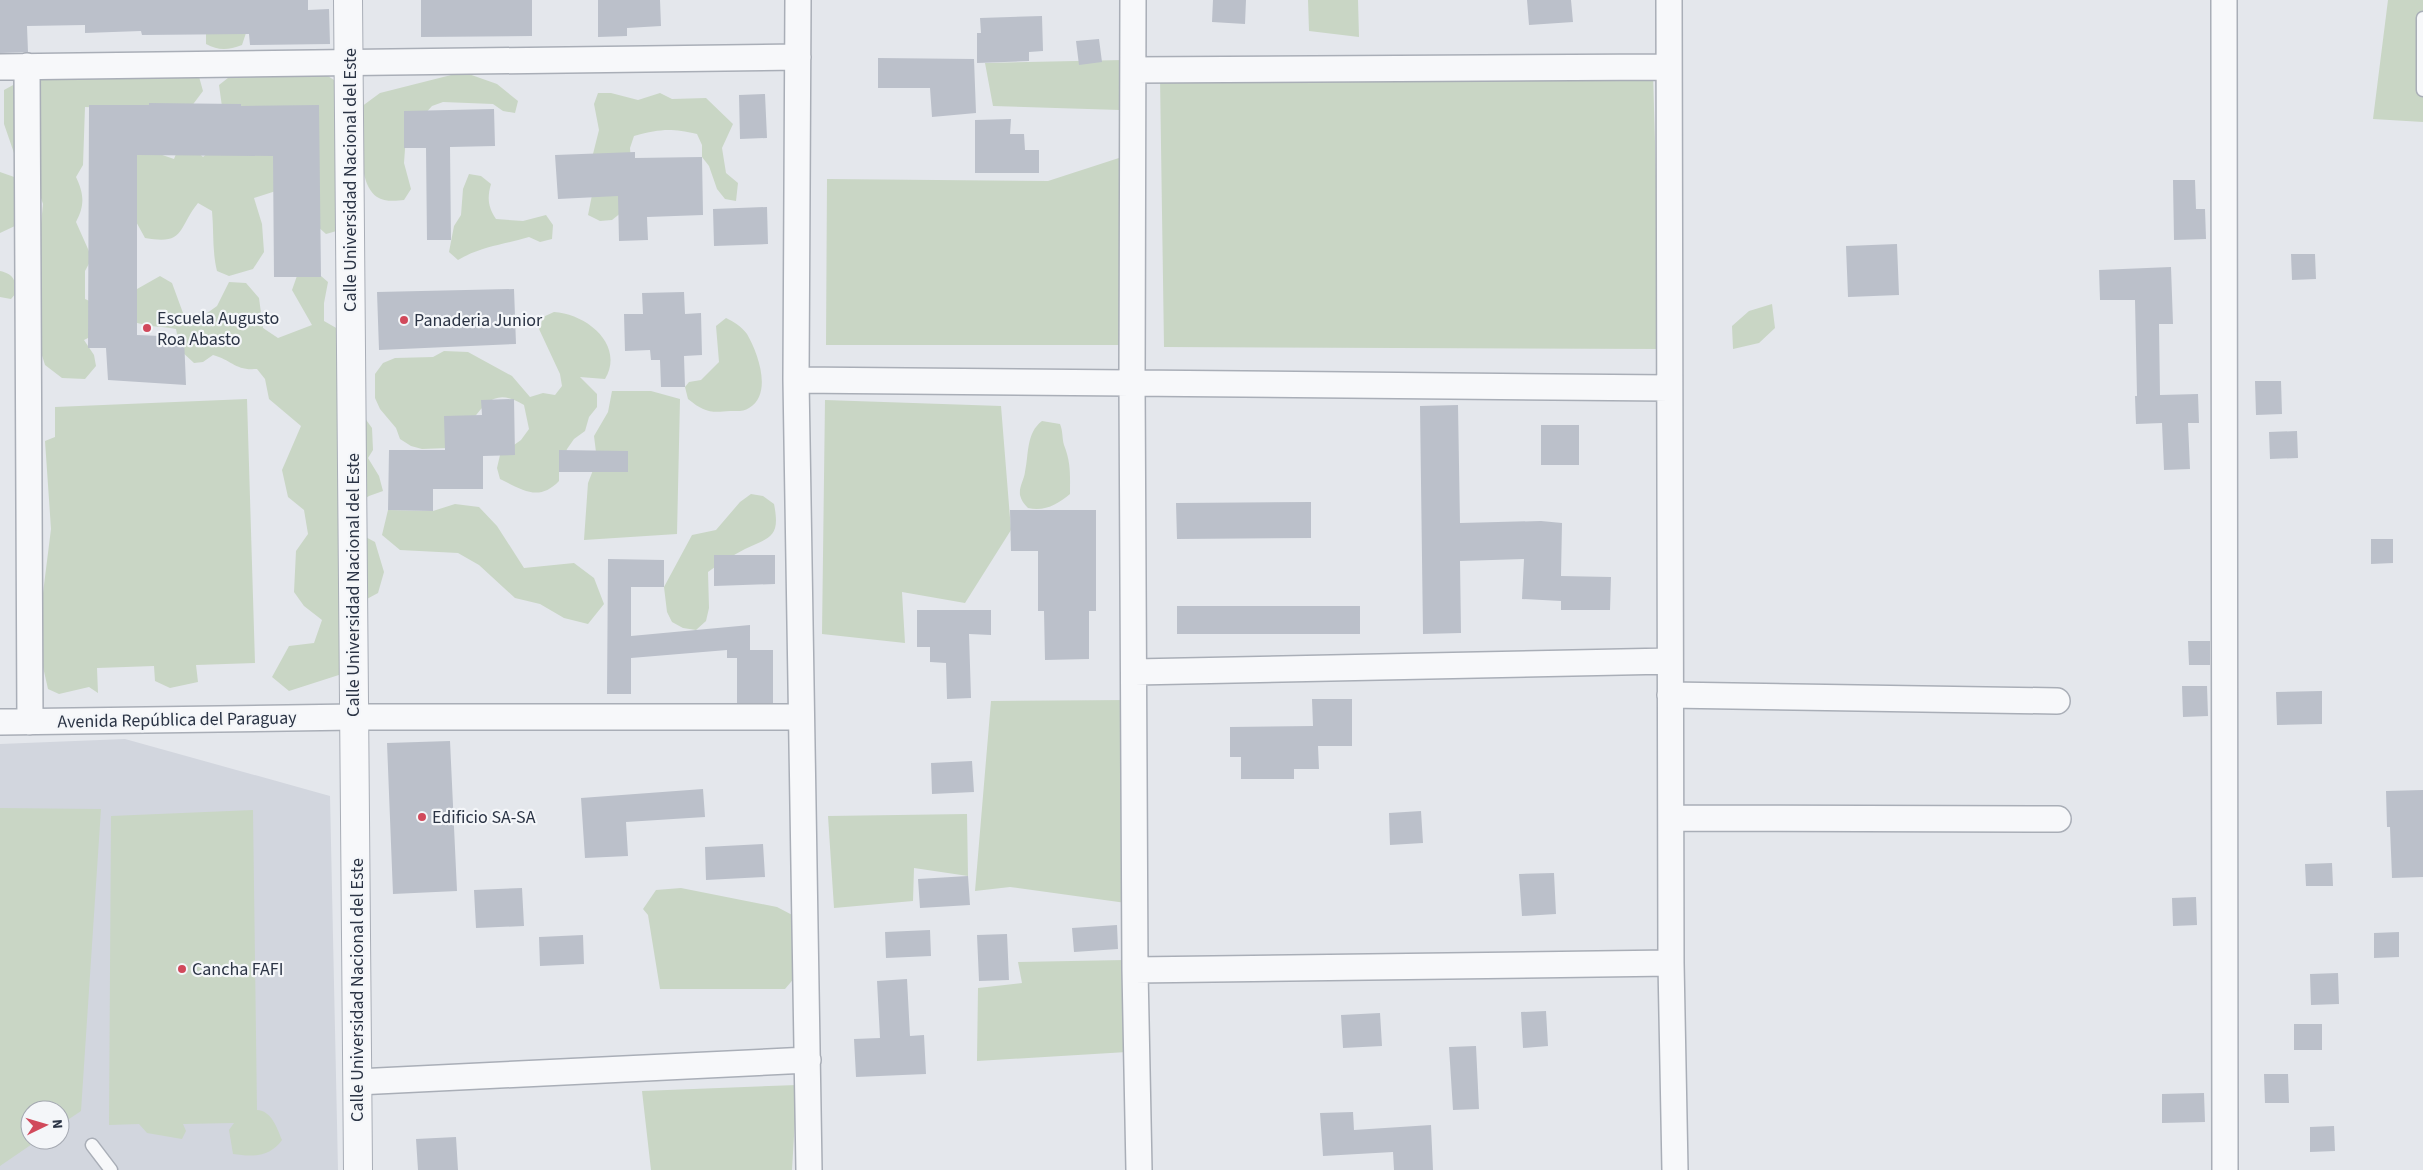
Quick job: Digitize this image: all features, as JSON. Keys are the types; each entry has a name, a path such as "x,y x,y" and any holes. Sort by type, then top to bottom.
{"street":[{"name":"Calle Universidad Nacional del Este","path":"348,0 358,1170"},
{"path":"798,0 796,380 809,1170"},
{"path":"1134,0 1132,383 1135,672 1135,970 1139,1170"},
{"path":"1669,0 1671,963 1676,1170"},
{"path":"2224,0 2225,1170"},
{"path":"0,66 798,57"},
{"path":"27,66 30,722"},
{"path":"1134,70 1668,67"},
{"path":"796,380 1669,388"},
{"path":"1135,672 1670,661"},
{"path":"1670,695 2057,702"},
{"name":"Avenida República del Paraguay","path":"0,722 354,717 801,717"},
{"path":"1671,818 2058,819"},
{"path":"1135,970 1671,963"},
{"path":"357,1082 808,1060"}],"lane":[{"path":"2423,18 2423,90"},
{"path":"92,1145 111,1170"}],"shaded area":[{"path":"125,739 330,796 338,1170 0,1170 0,744"}],"green space":[{"path":"1308,0 1358,0 1359,37 1309,31"},
{"path":"2388,0 2423,0 2423,122 2373,119"},
{"path":"248,27 242,45 224,49 206,44 206,31"},
{"path":"77,53 92,59 198,73 203,91 188,111 85,107 83,165 76,177 81,189 82,205 76,222 92,258 85,271 85,299 101,306 100,332 84,340 94,355 96,366 85,379 62,378 45,365 39,346 37,264 43,204 35,180 34,149 14,153 4,124 4,90 59,60"},
{"path":"1123,60 1120,110 993,106 985,63"},
{"path":"322,72 337,82 340,230 326,234 308,218 280,155 279,190 254,198 262,224 264,252 253,269 229,276 217,271 212,211 198,203 179,233 174,237 158,240 145,238 134,218 136,146 174,159 180,144 192,147 203,157 210,151 223,114 219,85 233,74"},
{"path":"463,72 497,84 518,101 515,113 503,111 493,104 443,102 432,106 406,135 404,163 411,189 404,200 394,201 377,197 370,190 363,168 361,107 380,93"},
{"path":"1653,73 1661,349 1164,347 1160,77"},
{"path":"598,93 611,93 638,100 660,93 672,99 706,98 733,124 722,148 726,173 738,183 736,201 725,199 717,189 709,166 702,157 702,145 697,134 672,130 659,131 634,136 630,148 631,161 622,212 612,220 600,221 588,215 593,190 590,166 599,130 594,104"},
{"path":"1122,157 1125,345 826,345 827,179 1048,181"},
{"path":"0,172 17,178 17,225 0,233"},
{"path":"469,174 481,176 491,184 489,202 496,219 523,221 546,215 553,225 552,239 540,242 529,237 484,249 458,260 449,252 454,226 461,215 463,189"},
{"path":"314,270 328,282 324,303 324,321 338,329 359,410 372,428 373,450 368,458 379,476 383,491 369,496 358,503 360,534 375,542 384,572 378,593 365,600 345,673 289,691 272,677 289,646 314,643 322,620 304,606 294,592 296,551 308,534 304,510 288,497 282,470 301,426 269,399 265,379 257,369 238,367 213,355 203,362 194,363 180,350 176,329 132,321 130,293 160,276 172,283 183,313 203,316 217,306 229,282 246,283 259,298 263,328 278,338 312,325 292,290 298,273"},
{"path":"0,271 8,274 14,280 17,292 11,299 0,297"},
{"path":"1772,304 1775,328 1759,343 1733,349 1732,326 1749,311"},
{"path":"554,312 579,319 599,333 606,343 610,354 610,366 605,379 580,377 597,394 597,407 589,417 585,431 574,439 567,449 559,472 559,481 552,487 545,491 531,492 500,479 497,468 500,455 521,440 529,429 524,405 515,400 501,397 490,401 447,448 422,449 411,446 400,439 396,428 380,409 375,398 375,374 383,363 395,358 433,357 444,351 468,352 512,376 530,397 543,393 555,395 562,386 560,374 539,329 543,317"},
{"path":"726,318 737,324 747,334 759,362 762,383 756,402 747,409 712,412 698,407 688,399 685,387 689,382 701,380 719,362 716,326"},
{"path":"612,391 651,391 680,399 677,534 584,540 588,483 597,460 594,436 608,412"},
{"path":"247,399 255,663 196,665 198,682 170,688 155,681 154,666 97,668 98,693 89,687 59,694 48,689 43,667 41,609 51,529 45,441 55,437 55,407"},
{"path":"825,400 1001,406 1011,530 965,603 902,592 905,643 822,634"},
{"path":"1042,421 1060,424 1062,429 1063,442 1069,463 1070,494 1051,506 1034,509 1028,508 1025,505 1021,499 1020,492 1029,444 1033,432"},
{"path":"751,494 763,496 774,504 776,524 771,535 767,539 735,554 708,572 709,608 706,621 696,630 683,628 672,622 667,612 664,587 692,535 716,530 740,502"},
{"path":"455,504 479,507 497,526 524,568 574,563 594,578 604,604 588,624 564,618 540,604 515,598 479,565 458,553 400,550 382,535 388,510 433,511"},
{"path":"1130,700 1126,903 1010,887 975,891 991,701"},
{"path":"0,808 101,809 81,1111 70,1118 70,1100 20,1100 20,1150 23,1150 0,1166"},
{"name":"Cancha FAFI","path":"253,810 257,1110 267,1113 276,1125 282,1140 277,1146 266,1153 240,1155 233,1154 229,1130 234,1123 183,1124 186,1131 182,1139 147,1133 139,1124 109,1125 111,816"},
{"path":"967,814 968,876 914,868 913,901 834,908 828,816"},
{"path":"681,888 777,907 798,918 802,969 785,989 660,989 648,915 643,909 656,890"},
{"path":"1125,960 1127,1052 977,1061 978,988 1022,983 1018,962"},
{"path":"797,1085 792,1170 651,1170 642,1091"}],"building":[{"path":"0,0 308,0 308,10 329,9 330,44 250,45 249,34 142,35 141,31 85,33 85,25 27,26 28,52 0,53"},
{"path":"421,0 532,0 532,36 421,37"},
{"path":"598,0 660,0 661,26 627,28 627,36 598,37"},
{"path":"1213,0 1246,0 1245,24 1212,22"},
{"path":"1527,0 1571,0 1573,22 1529,25"},
{"path":"1042,16 1043,51 1029,52 1029,61 977,63 977,33 981,33 980,18"},
{"path":"1099,39 1102,62 1079,65 1076,41"},
{"path":"878,58 974,59 976,113 932,117 930,88 878,88"},
{"path":"765,94 767,138 740,139 739,95"},
{"path":"149,103 241,104 241,106 319,105 321,277 274,277 273,156 137,155 137,335 184,337 186,385 108,380 106,348 88,348 89,105 149,105"},
{"path":"494,109 495,146 450,147 451,240 427,240 426,148 404,148 404,111"},
{"path":"1011,119 1010,134 1024,134 1025,150 1039,150 1039,173 975,173 975,120"},
{"path":"635,152 635,158 702,157 703,215 647,217 648,240 619,241 618,196 558,199 555,155"},
{"path":"2173,180 2195,180 2196,209 2205,209 2206,239 2174,240"},
{"path":"767,207 768,244 714,246 713,209"},
{"path":"1897,244 1899,295 1848,297 1846,246"},
{"path":"2291,254 2315,254 2316,279 2292,280"},
{"path":"2171,267 2173,324 2159,324 2160,395 2198,394 2199,423 2188,423 2190,469 2164,470 2162,423 2136,424 2135,300 2100,300 2099,270"},
{"path":"514,289 516,344 379,350 377,292"},
{"path":"684,292 685,314 701,313 702,355 684,356 685,387 661,387 660,360 651,360 650,350 625,351 624,314 643,314 642,293"},
{"path":"2255,381 2281,381 2282,414 2256,415"},
{"path":"514,399 515,455 483,456 483,489 433,489 433,511 388,510 389,450 445,450 444,416 482,415 481,400"},
{"path":"1458,405 1460,523 1541,521 1562,523 1561,576 1611,577 1610,610 1561,610 1561,601 1522,599 1524,559 1460,561 1461,633 1423,634 1420,406"},
{"path":"1541,425 1579,425 1579,465 1541,465"},
{"path":"2297,431 2298,458 2270,459 2269,432"},
{"path":"559,450 628,451 628,472 559,472"},
{"path":"1311,502 1311,538 1177,539 1176,503"},
{"path":"1010,510 1096,510 1096,611 1089,611 1089,659 1045,660 1044,611 1038,611 1038,551 1011,551"},
{"path":"2371,539 2393,539 2393,563 2371,564"},
{"path":"714,555 775,555 775,584 714,586"},
{"path":"608,559 664,560 664,587 631,587 631,636 750,625 750,650 773,650 773,703 737,703 737,658 727,658 727,650 631,658 631,694 607,694"},
{"path":"1177,606 1360,606 1360,634 1177,634"},
{"path":"917,610 991,610 991,635 969,634 971,698 947,699 946,663 930,662 930,647 917,647"},
{"path":"2188,641 2210,641 2210,665 2189,665"},
{"path":"2182,686 2207,686 2208,716 2183,717"},
{"path":"2322,691 2322,724 2277,725 2276,692"},
{"path":"1312,699 1352,699 1352,746 1318,746 1319,769 1294,769 1294,779 1241,779 1241,757 1230,757 1230,727 1313,726"},
{"name":"Edificio SA-SA","path":"450,741 457,891 393,894 387,743"},
{"path":"972,761 974,792 932,794 931,763"},
{"path":"703,789 705,817 626,822 628,856 585,858 581,798"},
{"path":"2423,790 2423,877 2392,878 2390,827 2387,827 2386,791"},
{"path":"1421,811 1423,843 1390,845 1389,813"},
{"path":"763,844 765,877 706,880 705,847"},
{"path":"2332,863 2333,886 2306,886 2305,864"},
{"path":"1554,873 1556,914 1522,916 1519,874"},
{"path":"968,876 970,905 920,908 918,879"},
{"path":"522,888 524,926 476,928 474,890"},
{"path":"2196,897 2197,925 2173,926 2172,898"},
{"path":"1117,925 1118,949 1074,952 1072,928"},
{"path":"930,930 931,956 886,958 885,932"},
{"path":"2399,932 2399,957 2374,958 2374,933"},
{"path":"1007,934 1009,980 979,981 977,935"},
{"path":"583,935 584,964 540,966 539,937"},
{"path":"2338,973 2339,1004 2311,1005 2310,974"},
{"path":"907,979 910,1036 924,1035 926,1074 856,1077 854,1039 880,1038 877,981"},
{"path":"1546,1011 1548,1046 1523,1048 1521,1012"},
{"path":"1380,1013 1382,1046 1343,1048 1341,1015"},
{"path":"2294,1024 2322,1024 2322,1050 2294,1050"},
{"path":"1476,1046 1479,1109 1453,1110 1449,1047"},
{"path":"2264,1074 2288,1074 2289,1103 2265,1103"},
{"path":"2204,1093 2205,1122 2162,1123 2162,1094"},
{"path":"1353,1112 1354,1130 1431,1125 1433,1170 1394,1170 1393,1152 1323,1156 1320,1113"},
{"path":"2334,1126 2335,1151 2310,1152 2310,1127"},
{"path":"456,1137 458,1170 418,1170 416,1139"}],"place":[{"name":"Panaderia Junior","path":"404,320"},
{"name":"Escuela Augusto Roa Abasto","path":"147,328"},
{"name":"Edificio SA-SA","path":"422,817"},
{"name":"Cancha FAFI","path":"182,969"}]}
